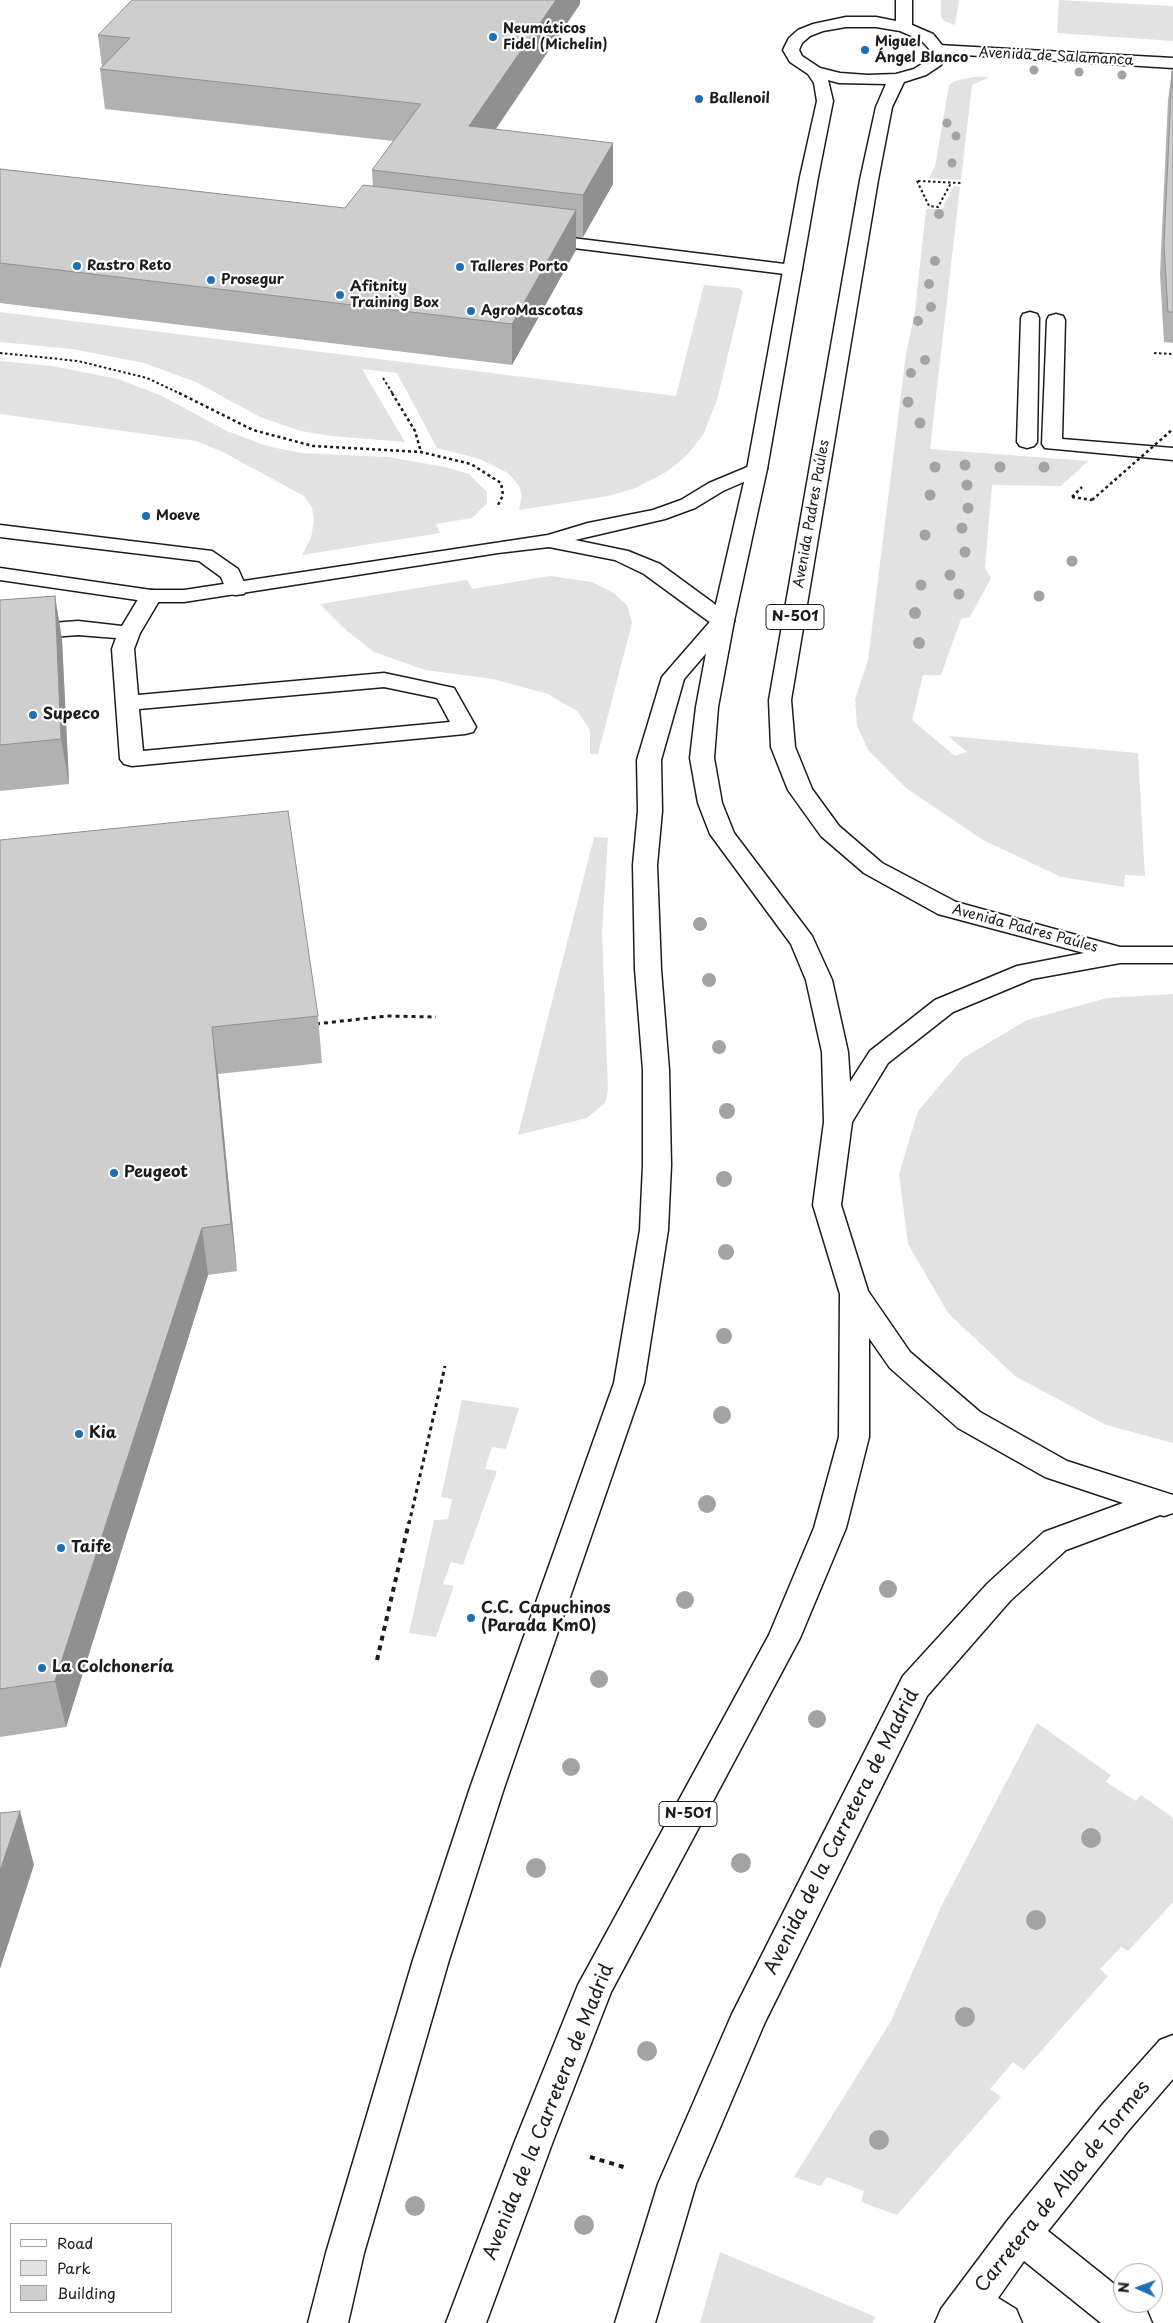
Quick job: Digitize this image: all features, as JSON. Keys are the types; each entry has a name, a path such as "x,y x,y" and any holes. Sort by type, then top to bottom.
{"main road":[{"path":"904,0 904,27"},
{"path":"819,26 840,6"},
{"path":"854,22 876,22 904,27 927,37 938,50 935,62 920,72 897,78 868,80 840,78 814,71 796,59 791,50 795,40 804,33 819,26 854,22"},
{"name":"Avenida de Salamanca","path":"938,50 1173,63"},
{"path":"814,71 822,83 826,101 809,176 794,270 757,469 723,621 707,706 702,758 710,803 722,834 803,942 819,980 835,1052 838,1122 827,1205 854,1294 900,1360 969,1420 1056,1469 1165,1504"},
{"name":"Avenida Padres Paúles","path":"897,78 884,107 869,180 780,700 783,747 800,790 830,831 873,868 947,908 1120,955"},
{"path":"520,237 794,270"},
{"path":"1027,442 1030,318"},
{"path":"1056,320 1052,444 1173,454"},
{"path":"0,574 151,596 184,596 236,589 498,547 550,541 588,529 658,515 688,504 716,487 757,469"},
{"path":"0,531 205,555 230,574 236,589"},
{"path":"550,541 621,555 652,569 723,621"},
{"path":"129,703 384,680 446,693 466,727 132,759 129,703 123,649 129,633 151,596"},
{"path":"328,2323 345,2253 431,1960 490,1779 629,1383 654,1230 657,1165 656,1070 648,969 645,865 650,811 649,760 673,677 723,621"},
{"path":"0,634 78,628 129,633"},
{"path":"838,1122 879,1058 944,1006 1026,972 1120,955 1173,955"},
{"name":"Avenida de la Carretera de Madrid","path":"466,2323 534,2141 596,1985 784,1638 830,1528 854,1437 854,1294"},
{"name":"Avenida de la Carretera de Madrid","path":"635,2323 677,2184 750,2014 915,1686 999,1592 1055,1541 1165,1504"},
{"name":"Carretera de Alba de Tormes","path":"962,2313 1021,2234 1115,2118 1173,2052"},
{"path":"1021,2234 1132,2323"},
{"path":"962,2313 1002,2323"}],"path":[{"path":"917,181 929,206 938,207 952,183"},
{"path":"926,182 961,183"},
{"path":"0,353 78,361 147,378 212,408 253,430 313,446 421,452 471,464 501,483 503,495 496,510"},
{"path":"1154,353 1173,354"},
{"path":"383,378 415,431 421,452"},
{"path":"1072,497 1092,500 1173,429"},
{"path":"316,1024 387,1016 436,1017"},
{"path":"377,1660 446,1366"},
{"path":"590,2157 630,2169"}],"green space":[{"path":"941,0 959,0 955,25 944,21 941,17"},
{"path":"1059,0 1173,6 1173,41 1057,33"},
{"path":"973,77 990,77 972,85 961,180 929,178 935,167 949,85 955,81"},
{"path":"954,186 960,187 930,449 1088,461 1061,486 992,485 985,568 991,578 970,617 961,619 941,675 923,675 912,720 955,756 967,752 948,736 1138,753 1145,876 1125,875 1124,887 1061,877 983,840 906,788 868,750 857,726 855,699 868,660 906,354 915,311 926,209 942,209"},
{"path":"704,285 739,288 743,292 717,400 703,435 687,455 668,471 633,489 608,496 519,510 522,495 519,486 508,473 480,459 437,448 397,373 362,369 405,442 331,436 301,431 260,417 196,382 144,363 73,349 0,342 0,312 676,396"},
{"path":"0,361 52,366 118,379 160,395 227,431 267,446 301,453 388,457 445,467 469,474 487,492 487,503 472,518 436,524 440,533 302,555 311,538 314,520 312,508 304,496 221,451 196,441 0,414"},
{"path":"550,576 592,582 612,592 627,605 632,623 598,754 590,754 590,730 577,711 548,694 493,679 425,670 374,652 347,631 320,604 467,580 472,589"},
{"path":"594,837 608,838 602,932 608,1091 605,1103 587,1118 518,1135"},
{"path":"1173,994 1173,1443 1106,1425 1015,1376 948,1313 908,1244 899,1174 918,1111 963,1058 1027,1020 1107,998"},
{"path":"462,1400 519,1408 506,1449 492,1447 485,1469 497,1471 463,1565 451,1562 443,1584 454,1586 436,1637 409,1633 434,1520 448,1519 452,1499 441,1497"},
{"path":"1037,1723 1111,1775 1106,1782 1136,1801 1141,1795 1173,1818 1173,1902 1128,1951 1121,1947 1100,1969 1108,1976 1024,2070 1013,2062 990,2089 1001,2097 897,2215 861,2202 864,2191 827,2177 821,2186 794,2177 891,2021 941,1907"},
{"path":"720,2252 876,2317 872,2323 700,2323"}],"building":[{"path":"132,0 556,0 469,126 613,143 583,195 372,170 421,104 100,69 130,38 98,35"},
{"path":"1172,71 1173,312 1168,312 1164,245"},
{"path":"0,169 345,208 363,185 576,210 512,324 0,263"},
{"name":"Supeco","path":"55,596 61,739 0,745 0,600"},
{"name":"Peugeot","path":"288,811 318,1016 212,1027 231,1224 202,1228 55,1681 0,1689 0,840"},
{"path":"20,1811 0,1871 0,1813"}],"place":[{"name":"Neumáticos Fidel (Michelin)","path":"493,37"},
{"name":"Miguel Ángel Blanco","path":"865,50"},
{"name":"Ballenoil","path":"699,99"},
{"name":"Rastro Reto","path":"77,266"},
{"name":"Talleres Porto","path":"460,267"},
{"name":"Prosegur","path":"211,280"},
{"name":"Afitnity Training Box","path":"340,295"},
{"name":"AgroMascotas","path":"471,311"},
{"name":"Moeve","path":"146,516"},
{"name":"Supeco","path":"33,715"},
{"name":"Peugeot","path":"114,1173"},
{"name":"Kia","path":"79,1434"},
{"name":"Taife","path":"61,1548"},
{"name":"C.C. Capuchinos (Parada Km0)","path":"471,1618"},
{"name":"La Colchonería","path":"42,1668"}]}
